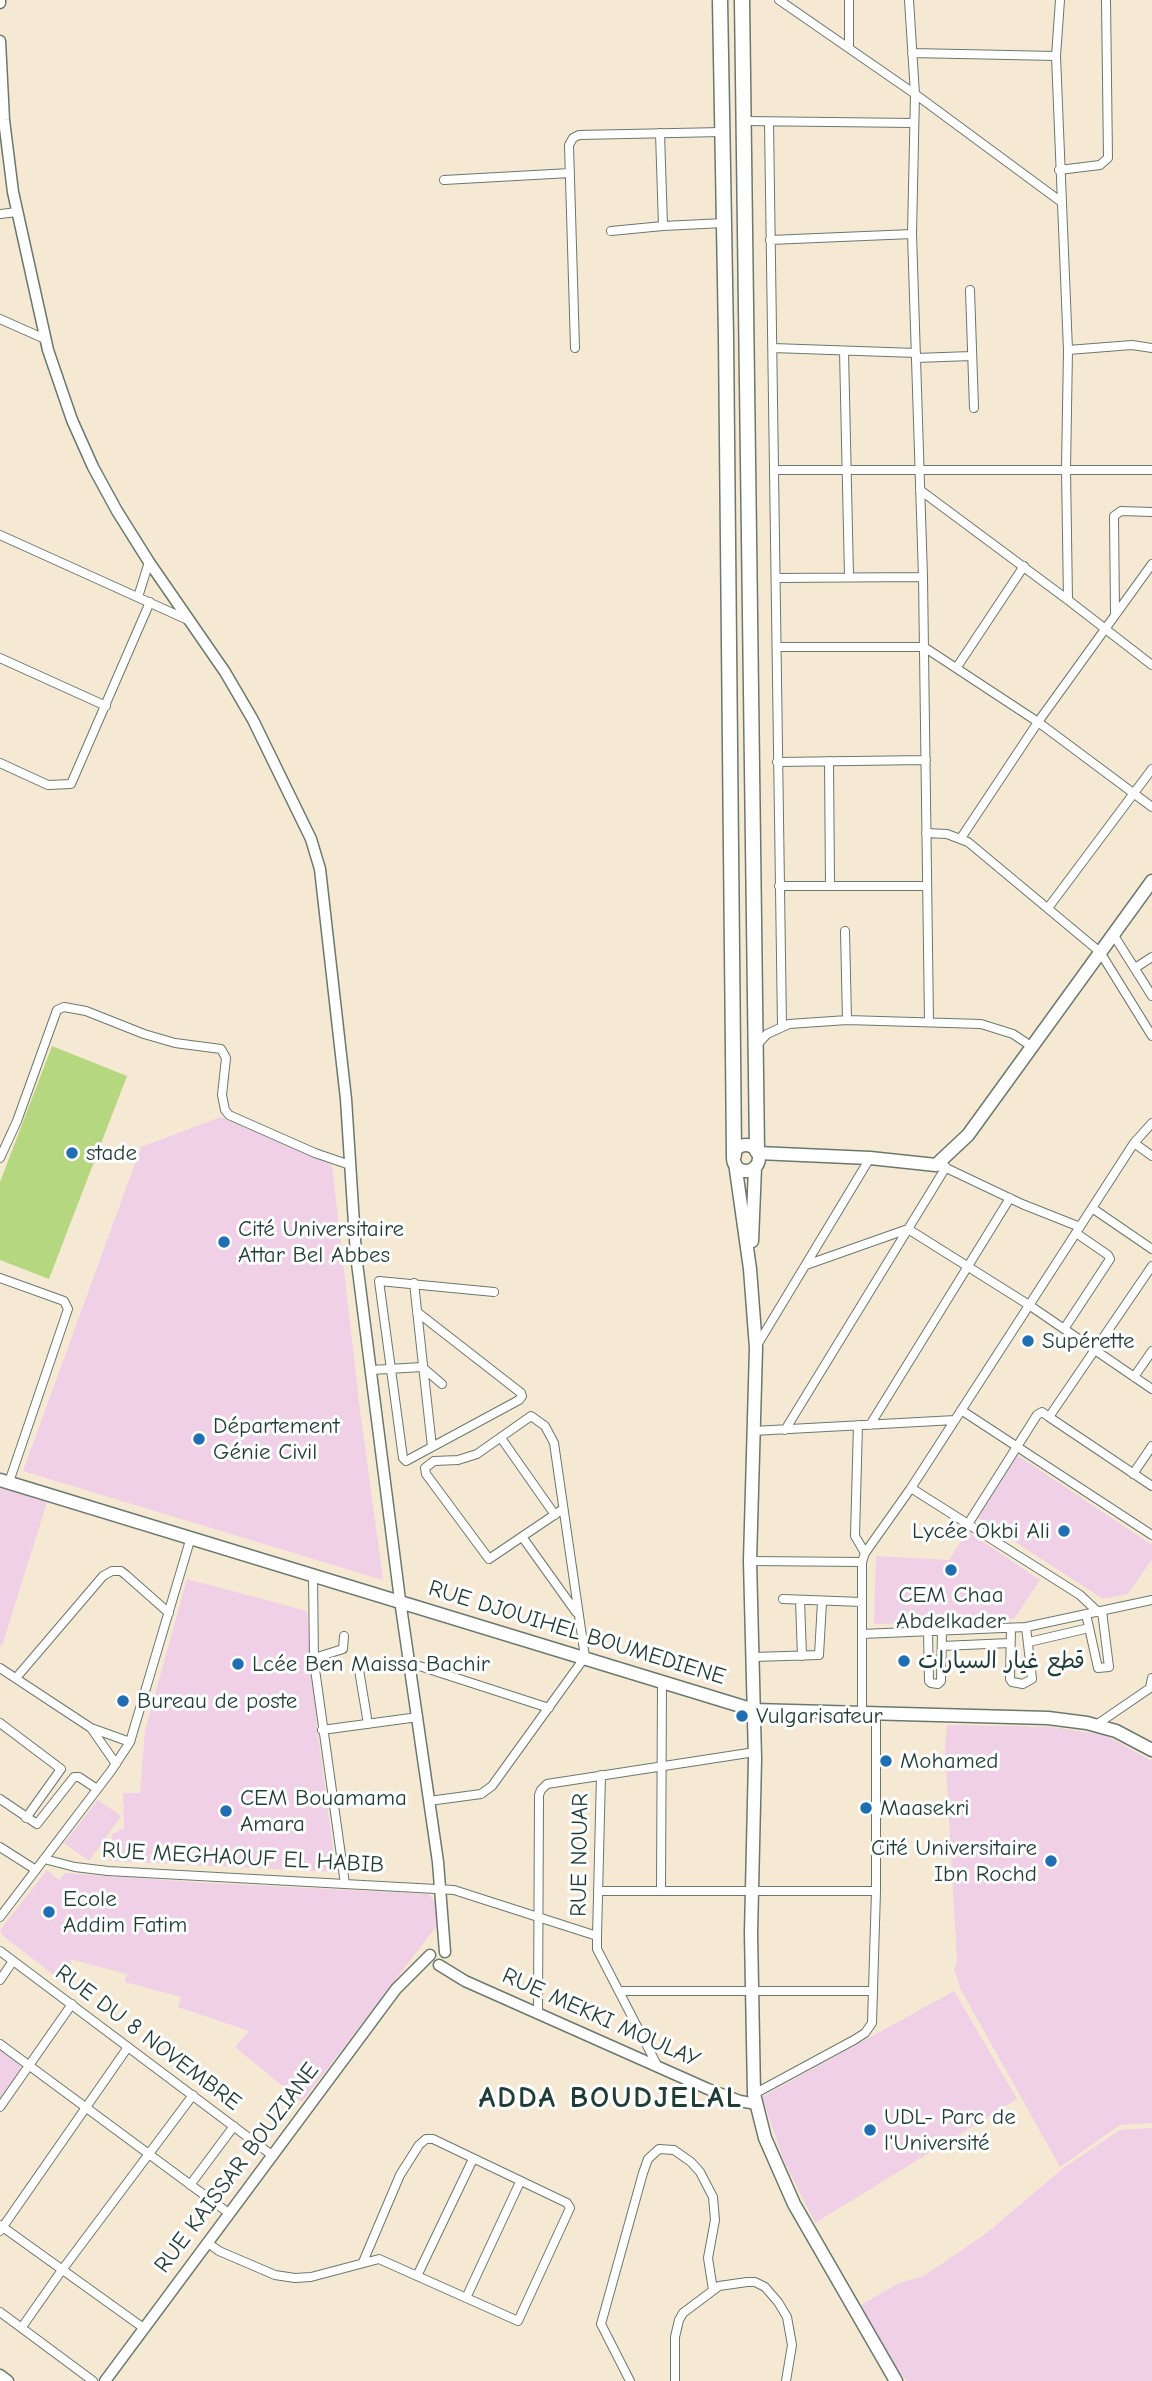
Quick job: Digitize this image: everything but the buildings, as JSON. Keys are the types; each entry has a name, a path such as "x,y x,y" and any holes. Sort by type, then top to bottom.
{"highway":[{"path":"720,0 734,1159"},
{"path":"742,0 757,1159"}],"main road":[{"path":"734,1159 744,1170 757,1159 794,1154 870,1158 941,1166 968,1135 1152,881"},
{"path":"750,1269 757,1159 750,1146 742,1146 734,1159 750,1269 756,1348 750,1561 755,1752 752,1891 755,2099 765,2138 794,2204 896,2381"},
{"name":"RUE DJOUIHEL BOUMEDIENE","path":"4,1481 754,1710 1048,1718 1096,1725 1116,1731 1152,1750"}],"street":[{"path":"779,0 915,94 1060,201"},
{"path":"849,0 849,47"},
{"path":"909,0 915,94 912,234 923,577 929,1021"},
{"path":"1060,0 1056,56 1068,350 1066,469 1069,600"},
{"path":"1059,170 1100,165 1108,158 1106,0"},
{"path":"0,41 8,156 17,212 45,339 80,442 107,495 149,562 230,679 253,720 315,849 322,884 338,1019 356,1255 400,1600 441,1889 446,1953"},
{"path":"912,53 1056,56"},
{"path":"745,121 914,123"},
{"path":"769,122 777,647 776,762 782,1026"},
{"path":"575,348 569,145 573,138 579,135 722,132"},
{"path":"660,133 663,226"},
{"path":"444,180 570,173"},
{"path":"0,214 17,212"},
{"path":"611,231 724,223"},
{"path":"770,240 912,234"},
{"path":"970,290 974,408"},
{"path":"0,319 45,339"},
{"path":"1068,350 1132,345 1152,348"},
{"path":"773,348 971,356"},
{"path":"844,351 849,576"},
{"path":"775,470 1152,470"},
{"path":"920,490 1152,665"},
{"path":"1115,614 1114,516 1121,511 1152,512"},
{"path":"0,536 191,622"},
{"path":"138,597 149,562"},
{"path":"961,838 1038,722 1152,564"},
{"path":"957,667 1024,566"},
{"path":"776,578 923,577"},
{"path":"0,763 48,785 71,784 150,602"},
{"path":"777,647 924,647 1038,722 1152,807"},
{"path":"0,658 106,706"},
{"path":"776,762 926,760"},
{"path":"829,761 830,886"},
{"path":"1048,908 1152,769"},
{"path":"926,833 940,832 961,838 1100,952 1152,1036"},
{"path":"779,886 927,886"},
{"path":"845,931 847,1020"},
{"path":"1113,934 1152,996"},
{"path":"1135,968 1152,957"},
{"path":"0,1158 4,1140 17,1121 57,1010 64,1007 86,1011 175,1043 221,1049 226,1058 222,1095 229,1115 350,1166"},
{"path":"756,1046 767,1034 782,1026 797,1022 847,1020 929,1021 992,1026 1013,1034 1031,1046"},
{"path":"863,1558 1134,1143 1152,1123"},
{"path":"1134,1143 1152,1156"},
{"path":"756,1348 870,1158"},
{"path":"785,1430 908,1229 941,1166 1078,1230 1110,1258 1065,1329"},
{"path":"870,1425 1010,1198"},
{"path":"1092,1208 1152,1249"},
{"path":"806,1265 908,1229"},
{"path":"908,1229 967,1264 1152,1389"},
{"path":"1049,1417 1152,1266"},
{"path":"0,1278 64,1301 68,1309 4,1481"},
{"path":"417,1312 523,1396 409,1461 403,1459 379,1281 494,1292"},
{"path":"414,1283 432,1447"},
{"path":"1134,1377 1152,1351"},
{"path":"371,1370 422,1367 442,1384"},
{"path":"961,1410 1152,1535"},
{"path":"968,1524 1039,1413 1044,1413 1152,1486"},
{"path":"429,1801 476,1796 487,1791 585,1657 554,1443 545,1426 531,1416 477,1454 458,1460 429,1463 425,1471 487,1558 491,1559 563,1509"},
{"path":"754,1431 955,1420"},
{"path":"858,1425 855,1536 863,1558 862,1712"},
{"path":"501,1438 555,1515"},
{"path":"1133,1474 1152,1447"},
{"path":"911,1488 1080,1595 1100,1611 1109,1667 1098,1668 1086,1615"},
{"path":"0,1917 130,1742 191,1537"},
{"path":"523,1538 578,1615"},
{"path":"750,1561 863,1558"},
{"path":"16,1678 103,1576 111,1571 121,1571 169,1613"},
{"path":"313,1574 314,1658 345,1884"},
{"path":"783,1599 862,1602"},
{"path":"800,1600 802,1656"},
{"path":"862,1634 1026,1627 1152,1600"},
{"path":"753,1657 818,1656 821,1653 822,1602"},
{"path":"1011,1628 1010,1681 1023,1684 1032,1679 1026,1627"},
{"path":"1029,1642 1089,1628"},
{"path":"928,1631 931,1683 941,1681 942,1631"},
{"path":"314,1658 343,1650 344,1636"},
{"path":"942,1646 1010,1643"},
{"path":"410,1663 549,1708"},
{"path":"358,1664 368,1724"},
{"path":"0,1668 91,1728 130,1742"},
{"path":"1096,1725 1150,1688 1152,1678"},
{"path":"661,1891 662,1681"},
{"path":"755,2099 864,2033 872,2023 876,1891 876,1713"},
{"path":"323,1730 418,1717"},
{"path":"0,1723 61,1768 26,1818"},
{"path":"91,1728 116,1764"},
{"path":"538,2014 539,1795 547,1784 755,1752"},
{"name":"RUE NOUAR","path":"601,1775 596,1947 658,2067"},
{"path":"0,1799 39,1824 75,1776 97,1789"},
{"path":"0,1847 36,1870"},
{"name":"RUE MEGHAOUF EL HABIB","path":"44,1859 75,1867 108,1871 460,1891 597,1936"},
{"path":"598,1891 876,1891"},
{"path":"434,1959 444,1923"},
{"path":"434,1959 439,1948 456,1968 477,1986"},
{"name":"RUE DU 8 NOVEMBRE","path":"0,1951 273,2156"},
{"name":"RUE MEKKI MOULAY","path":"434,1959 465,1982 708,2089 729,2098 755,2099"},
{"name":"RUE KAISSAR BOUZIANE","path":"105,2381 404,1980 434,1959"},
{"path":"0,1980 13,1961"},
{"path":"619,1991 872,1991"},
{"path":"0,2107 72,2004"},
{"path":"0,2044 230,2214"},
{"path":"128,2047 1,2228 145,2329"},
{"path":"22,2327 193,2095"},
{"path":"190,2185 234,2126"},
{"path":"208,2243 275,2275 295,2278 312,2277 379,2259 518,2320 570,2209 567,2203 433,2140 422,2141 400,2175 363,2262"},
{"path":"630,2381 601,2324 643,2174 652,2154 659,2149 674,2150 691,2162 700,2172 713,2197 715,2220 708,2258 713,2290"},
{"path":"417,2276 473,2159"},
{"path":"466,2298 520,2182"},
{"path":"675,2381 675,2337 679,2320 695,2303 724,2284 755,2283 762,2285 773,2295 787,2317 791,2334 791,2359 786,2381"},
{"path":"0,2312 93,2381"},
{"path":"0,2375 8,2381"}],"shaded area":[{"path":"221,1117 332,1165 359,1402 383,1580 23,1471 141,1147"},
{"name":"Lycée Okbi Ali","path":"1017,1455 1152,1545 1152,1559 1128,1594 1103,1599 977,1517"},
{"path":"0,1487 47,1502 2,1646 0,1645"},
{"name":"CEM Chaa Abdelkader","path":"967,1531 1040,1580 1014,1619 874,1624 876,1556 949,1560"},
{"name":"CEM Bouamama Amara","path":"187,1579 307,1611 317,1727 336,1872 110,1861 112,1834 124,1828 123,1793 140,1793 145,1730"},
{"name":"Cité Universitaire Ibn Rochd","path":"947,1725 1052,1727 1105,1735 1152,1761 1152,2123 1120,2125 1060,2167 960,1988 954,1969 957,1961 945,1750"},
{"path":"98,1800 121,1816 89,1861 64,1843"},
{"path":"47,1870 59,1880 65,1873 429,1894 440,1910 441,1920 302,2102 235,2047 249,2031 178,2007 181,1997 125,1982 127,1974 69,1959 72,1963 59,1979 2,1935 0,1930"},
{"name":"UDL- Parc de l'Université","path":"954,1991 1017,2099 815,2223 784,2161 762,2097"},
{"path":"0,2049 19,2062 20,2070 0,2098"},
{"path":"1152,2128 1152,2381 907,2381 896,2369 859,2306 899,2283 924,2276 988,2232 1062,2169 1120,2130"}],"green space":[{"path":"52,1046 127,1076 49,1279 0,1260 0,1182"}],"place":[{"name":"stade","path":"72,1153"},
{"name":"Cité Universitaire Attar Bel Abbes","path":"224,1242"},
{"name":"Supérette","path":"1028,1341"},
{"name":"Département Génie Civil","path":"199,1439"},
{"name":"Lycée Okbi Ali","path":"1064,1531"},
{"name":"CEM Chaa Abdelkader","path":"951,1570"},
{"name":"قطع غيار السيارات","path":"904,1661"},
{"name":"Lcée Ben Maissa Bachir","path":"238,1664"},
{"name":"Bureau de poste","path":"123,1701"},
{"name":"Vulgarisateur","path":"742,1716"},
{"name":"Mohamed","path":"886,1761"},
{"name":"Maasekri","path":"866,1808"},
{"name":"CEM Bouamama Amara","path":"226,1811"},
{"name":"Cité Universitaire Ibn Rochd","path":"1051,1861"},
{"name":"Ecole Addim Fatim","path":"49,1912"},
{"name":"UDL- Parc de l'Université","path":"870,2130"}],"district":[{"name":"ADDA BOUDJELAL","path":"611,2099"}]}
